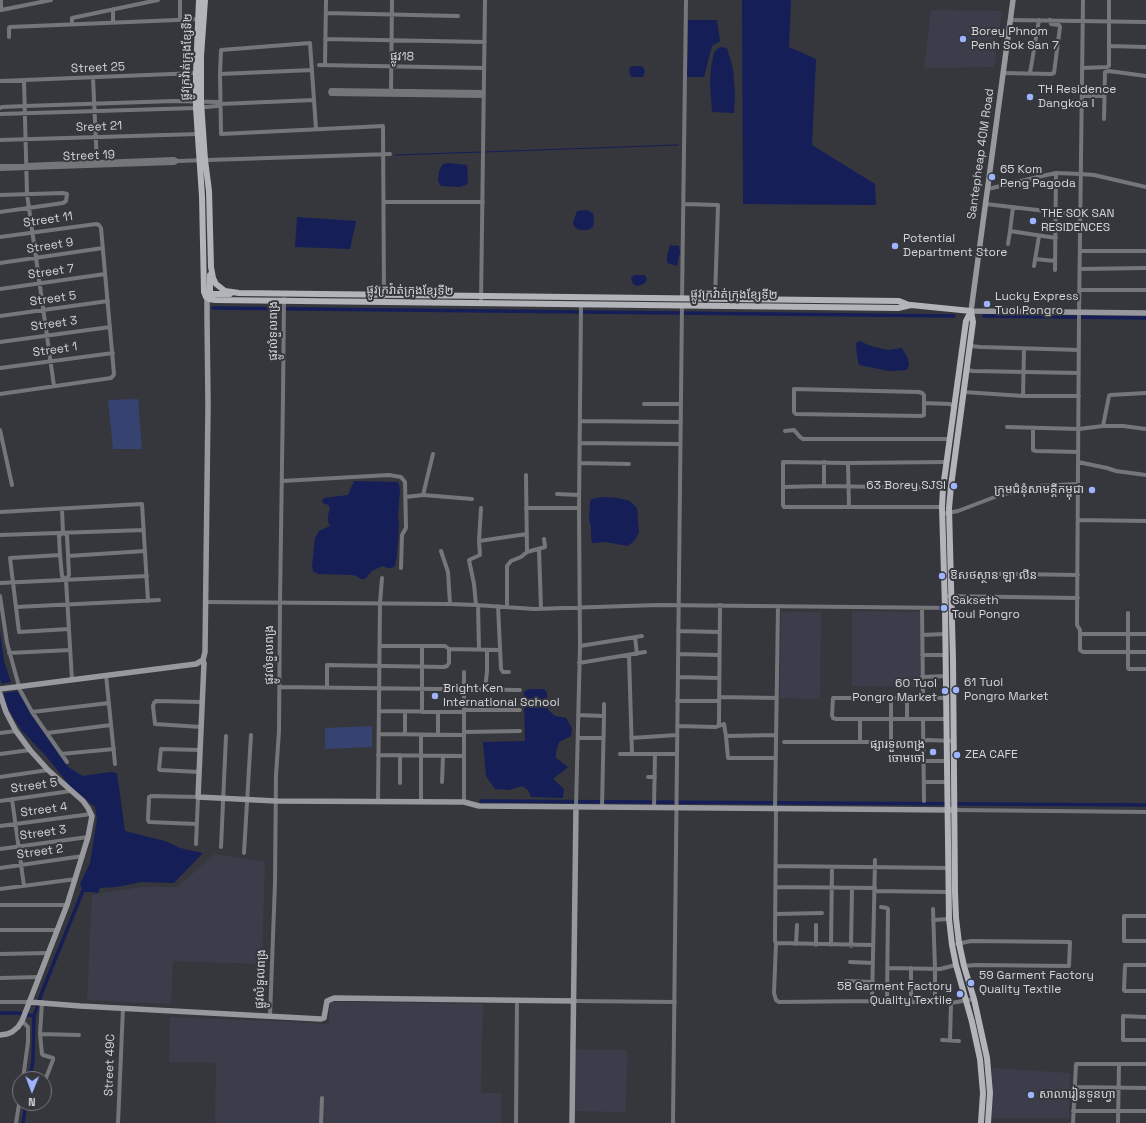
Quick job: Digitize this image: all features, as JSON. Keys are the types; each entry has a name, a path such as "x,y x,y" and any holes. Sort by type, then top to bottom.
{"main road":[{"name":"ផ្លូវក្រវ៉ាត់ក្រុងខ្សែទី២","path":"199,0 201,19 201,56 198,134 209,191 211,267 214,281 218,287 225,291 284,300"},
{"name":"ផ្លូវក្រវ៉ាត់ក្រុងខ្សែទី២","path":"206,0 201,19 196,73 203,160 204,292 215,300 384,298 482,299 682,307 898,308 910,305"},
{"path":"211,267 209,296 239,294"},
{"name":"ផ្លូវក្រវ៉ាត់ក្រុងខ្សែទី២","path":"682,307 714,299 899,301 910,305 971,310"},
{"path":"971,310 973,322 951,486 949,513 952,596 956,918 964,966 974,999 987,1058 990,1078 988,1123"},
{"path":"971,310 966,321 943,488 942,514 945,596 949,919 956,965 967,1001 980,1059 982,1077 981,1123"},
{"path":"982,1077 990,1078"},
{"path":"982,1110 989,1111"}],"street":[{"path":"1,0 1,10 51,0"},
{"path":"72,24 72,18 158,0"},
{"path":"180,0 180,20"},
{"path":"325,65 326,0"},
{"path":"390,93 392,0"},
{"path":"482,299 485,0"},
{"path":"673,1123 686,0"},
{"name":"Santepheap 40M Road","path":"971,310 1013,0"},
{"path":"1083,0 1079,290 1079,429 1077,484 1077,625 1080,630 1080,650 1083,652 1146,652"},
{"path":"1082,68 1108,67 1109,0"},
{"path":"113,9 113,22"},
{"path":"326,13 458,16"},
{"path":"9,37 10,26 201,19"},
{"path":"1010,20 1146,22"},
{"path":"1030,73 1040,20"},
{"path":"1003,73 1053,74 1055,70 1060,27 1059,25 1051,24 1050,20"},
{"path":"325,39 485,42"},
{"path":"316,129 310,43 221,50 221,134 383,126 384,298"},
{"path":"1109,46 1146,47"},
{"name":"ផ្លូវ18","path":"319,65 484,68"},
{"path":"220,74 312,70"},
{"path":"1104,119 1105,72 1108,71 1146,76"},
{"name":"Street 25","path":"0,81 196,73"},
{"path":"93,78 97,164"},
{"path":"24,81 27,194 54,386"},
{"path":"390,93 331,90 330,92 331,94 484,94"},
{"path":"1082,96 1104,96"},
{"path":"0,108 94,103 174,101 217,106 220,104 314,100"},
{"path":"0,114 94,112 199,105"},
{"name":"Sreet 21","path":"0,140 198,134"},
{"name":"Street 19","path":"0,170 27,167 97,164 174,163 178,161 390,154"},
{"name":"Street 19","path":"0,166 27,167"},
{"path":"988,189 1056,173 1081,174 1146,187"},
{"path":"1055,270 1056,173"},
{"path":"0,195 66,194 65,202 0,212"},
{"path":"384,202 483,202"},
{"path":"684,204 718,205 714,299"},
{"path":"986,204 1080,215"},
{"path":"1008,244 1013,207"},
{"name":"Street 11","path":"0,237 96,224 101,228 103,248"},
{"path":"1010,231 1056,238"},
{"path":"1034,266 1039,236"},
{"path":"0,394 113,376 113,353 103,248"},
{"name":"Street 9","path":"0,263 103,248"},
{"path":"1080,252 1146,251"},
{"path":"1035,259 1055,261"},
{"path":"1080,269 1146,268"},
{"name":"Street 7","path":"0,289 105,274"},
{"path":"1079,290 1146,290"},
{"path":"2,688 196,664 202,660 205,652 208,405 206,316 209,296"},
{"name":"ផ្លូវលំទួលពង្រ","path":"270,1016 276,775 280,687 284,300"},
{"name":"Street 5","path":"0,316 108,301"},
{"path":"572,1123 576,804 580,663 579,495 581,303"},
{"path":"971,310 1079,316 1146,313"},
{"name":"Street 3","path":"0,342 110,327"},
{"path":"970,346 1079,350"},
{"path":"1023,396 1024,349"},
{"name":"Street 1","path":"0,368 113,353"},
{"path":"967,370 1079,374"},
{"path":"794,389 920,392 924,395 924,403 924,414 922,416 796,414 794,412 794,389"},
{"path":"964,392 1023,396 1079,396"},
{"path":"1104,426 1110,394 1146,393"},
{"path":"924,403 950,404 954,407"},
{"path":"644,404 681,404"},
{"path":"580,421 680,422"},
{"path":"1007,427 1079,429 1104,426 1146,429"},
{"path":"1033,428 1033,450 1078,452"},
{"path":"0,430 12,485"},
{"path":"785,431 794,430 803,439 950,439"},
{"path":"580,443 680,444"},
{"path":"423,495 433,454"},
{"path":"0,457 5,456"},
{"path":"942,507 784,506 782,505 783,462 947,462"},
{"path":"824,462 824,486"},
{"path":"1078,462 1116,471 1146,475"},
{"path":"580,463 629,464"},
{"path":"848,463 849,507"},
{"path":"282,481 389,475 401,477 405,482 406,496 406,528 402,535 401,568"},
{"path":"526,475 527,552"},
{"path":"942,514 958,511 1000,495 1038,486 1077,484"},
{"path":"783,487 824,486 943,488"},
{"path":"558,494 579,495"},
{"path":"406,496 423,495 472,499"},
{"path":"0,512 142,504 148,601"},
{"path":"479,649 477,605 469,560 480,555 479,541 481,508"},
{"path":"526,508 579,508"},
{"path":"62,509 63,533 67,536 69,575 66,580 72,680"},
{"path":"1078,520 1146,521"},
{"path":"0,535 144,530"},
{"path":"63,533 59,536 60,555 62,576 66,580"},
{"path":"479,541 527,534"},
{"path":"507,607 507,566 511,561 521,557 527,552 545,547 544,539"},
{"path":"539,549 541,609"},
{"path":"68,556 145,551"},
{"path":"441,551 448,572 450,604"},
{"path":"60,555 10,558 19,632 69,629"},
{"path":"951,573 1078,575"},
{"path":"0,583 147,576"},
{"path":"378,801 380,603 382,578"},
{"path":"0,596 16,686 32,712 67,762"},
{"path":"945,596 1078,598"},
{"path":"16,607 159,600"},
{"path":"205,602 450,604 541,609 651,605 952,608"},
{"path":"718,726 720,605"},
{"path":"498,606 501,669 503,672 508,672"},
{"path":"778,606 775,997 779,1002 887,1001 951,1003 974,999"},
{"path":"922,608 923,698"},
{"path":"1128,613 1129,669 1146,669"},
{"path":"678,631 719,632"},
{"path":"922,634 945,634"},
{"path":"1080,634 1146,634"},
{"path":"580,646 642,636"},
{"path":"635,637 637,654"},
{"path":"380,646 445,646 449,649 500,650"},
{"path":"422,646 422,712"},
{"path":"327,688 327,665 444,667 447,666 448,663 449,649"},
{"path":"9,653 70,650"},
{"path":"485,690 487,650"},
{"path":"580,663 645,652"},
{"path":"678,654 719,655"},
{"path":"629,655 632,754"},
{"path":"922,655 946,655"},
{"path":"196,844 204,663 202,660"},
{"path":"464,672 464,802"},
{"path":"106,675 115,764"},
{"path":"922,677 946,676"},
{"path":"678,677 719,678"},
{"path":"280,687 520,690"},
{"path":"0,694 3,713 30,750 48,770 83,801 92,818 76,879 58,930 24,1016 18,1027 12,1032 0,1035"},
{"path":"677,700 777,698"},
{"path":"946,698 832,698 833,718 946,719"},
{"path":"891,698 891,742"},
{"path":"907,698 907,719"},
{"path":"201,727 156,724 154,723 153,706 156,701 202,702"},
{"path":"32,712 109,703"},
{"path":"602,804 604,704"},
{"path":"379,711 438,712 520,710"},
{"path":"405,712 405,734"},
{"path":"438,712 438,735"},
{"path":"578,716 604,716"},
{"path":"860,719 860,741"},
{"path":"923,719 924,801"},
{"path":"677,726 718,726 724,724 728,758 776,758"},
{"path":"47,733 112,726"},
{"path":"0,733 16,731"},
{"path":"379,734 438,735 520,732"},
{"path":"244,853 251,735"},
{"path":"421,735 421,802"},
{"path":"631,738 677,735"},
{"path":"726,736 776,735"},
{"path":"221,848 226,736"},
{"path":"578,738 603,738"},
{"path":"784,742 918,742 954,740"},
{"path":"61,754 114,749"},
{"path":"199,772 159,769 161,749 200,750"},
{"path":"0,754 30,750"},
{"path":"620,754 677,754"},
{"path":"654,806 655,754"},
{"path":"378,755 464,756"},
{"path":"400,755 400,783"},
{"path":"442,782 443,756"},
{"path":"924,761 947,762"},
{"path":"0,776 48,770"},
{"path":"648,777 655,777"},
{"path":"924,782 947,782"},
{"name":"Street 5","path":"0,801 71,791"},
{"path":"197,824 150,822 148,820 149,797 198,797 276,801 464,802 479,806 602,804 654,806 955,806 1146,812"},
{"path":"12,799 24,886"},
{"name":"Street 4","path":"0,826 91,814"},
{"name":"Street 3","path":"0,849 88,837"},
{"name":"Street 2","path":"0,868 83,856"},
{"path":"872,1001 875,860"},
{"path":"776,866 948,868"},
{"path":"831,945 832,867"},
{"path":"0,889 76,879"},
{"path":"776,887 852,888 948,892"},
{"path":"851,946 852,888"},
{"path":"0,905 67,905"},
{"path":"881,907 888,909 887,1001"},
{"path":"933,908 935,1003"},
{"path":"776,914 822,913"},
{"path":"1146,916 1124,916 1124,940 1146,941"},
{"path":"933,920 949,919"},
{"path":"796,944 797,925"},
{"path":"816,925 816,945"},
{"path":"0,930 58,930"},
{"path":"952,945 971,941 1070,942 1069,966 964,966"},
{"path":"776,943 851,946 873,945"},
{"path":"0,954 48,953"},
{"path":"850,962 873,963"},
{"path":"887,968 940,969 956,965"},
{"path":"1146,965 1125,965 1124,990 1146,991"},
{"path":"911,968 911,1002"},
{"path":"0,978 39,977"},
{"path":"846,981 873,982"},
{"path":"0,1002 40,1002 80,1006 322,1019 324,1018 327,1001 334,998 675,1002"},
{"path":"516,1123 517,1000"},
{"path":"40,1002 40,1034 42,1054 53,1058 49,1071"},
{"path":"950,1040 951,1003"},
{"name":"Street 49C","path":"118,1123 122,1008"},
{"path":"24,1016 28,1027 28,1042 24,1071"},
{"path":"1146,1017 1123,1016 1122,1039 1146,1040"},
{"path":"40,1034 79,1035"},
{"path":"942,1040 959,1041"},
{"path":"1073,1123 1076,1064 1146,1064"},
{"path":"1118,1064 1118,1123"},
{"path":"1074,1087 1146,1088"},
{"path":"321,1123 322,1098"},
{"path":"16,1123 18,1111"},
{"path":"1074,1111 1146,1112"}],"shaded area":[{"path":"742,0 791,0 789,47 816,59 812,145 875,184 876,205 743,204"},
{"name":"Borey Phnom Penh Sok San 7","path":"931,10 1002,11 994,67 924,68"},
{"path":"688,20 717,20 720,41 712,46 704,77 687,77"},
{"path":"720,47 727,48 733,69 735,94 734,113 712,112 710,82 711,67 714,52"},
{"path":"642,66 645,71 643,77 631,77 629,71 630,67"},
{"path":"449,163 467,165 468,184 460,187 441,186 438,181 439,171 443,164"},
{"path":"586,210 593,213 593,227 588,230 580,230 574,227 573,222 577,211"},
{"path":"297,217 356,221 350,249 295,247"},
{"path":"670,245 679,246 680,252 677,266 667,263"},
{"path":"634,275 645,275 647,280 644,284 637,286 633,284 631,278"},
{"path":"859,341 874,347 888,350 902,348 908,359 909,365 907,370 889,371 859,365 856,343"},
{"path":"138,399 142,449 113,449 108,400"},
{"path":"354,481 398,482 400,489 399,523 395,566 388,568 382,566 372,571 365,579 352,575 318,574 313,571 312,566 315,538 319,531 330,526 328,515 330,508 328,505 323,503 322,500 324,498 348,495"},
{"path":"602,497 618,498 630,501 637,508 639,532 635,540 628,546 605,542 592,543 589,519 590,503 591,499"},
{"path":"852,611 921,612 920,687 852,686"},
{"path":"781,612 821,612 820,699 780,698"},
{"path":"0,631 4,661 11,682 2,684 0,679"},
{"path":"531,689 544,689 547,693 548,710 555,716 566,718 572,728 571,736 559,742 556,752 556,758 568,767 553,779 564,789 563,798 531,797 528,790 522,786 509,790 495,789 486,776 483,742 525,741 524,692"},
{"path":"17,691 68,767 83,776 110,772 117,773 125,831 165,841 180,848 203,853 174,883 141,882 117,887 100,888 98,893 83,892 80,884 90,863 97,819 95,807 70,786 46,756 22,731 8,709 4,693"},
{"path":"372,726 372,747 325,749 325,728"},
{"path":"215,854 265,862 262,964 173,961 171,1004 87,1000 92,895 141,887 177,887"},
{"path":"330,1002 483,1004 481,1093 501,1093 501,1123 215,1123 216,1063 169,1062 170,1017 329,1024"},
{"path":"575,1049 627,1050 626,1112 574,1111"},
{"name":"សាលារៀនទួនហ្វា","path":"992,1068 1070,1073 1069,1118 991,1118 993,1100"}],"waterway":[{"path":"484,152 678,145"},
{"path":"395,155 481,152"},
{"path":"213,308 954,316"},
{"path":"984,316 1146,318"},
{"path":"481,801 1146,805"},
{"path":"31,1071 34,1016 42,992 84,888"},
{"path":"0,1013 18,1013 34,1016"},
{"path":"23,1123 25,1111"}],"place":[{"name":"Borey Phnom Penh Sok San 7","path":"963,39"},
{"name":"TH Residence Dangkoa I","path":"1030,97"},
{"name":"65 Kom Peng Pagoda","path":"992,177"},
{"name":"THE SOK SAN RESIDENCES","path":"1033,221"},
{"name":"Potential Department Store","path":"895,246"},
{"name":"Lucky Express Tuol Pongro","path":"987,304"},
{"name":"63 Borey SJSI","path":"954,486"},
{"name":"ក្រុមជំនុំសាមគ្គីកម្ពុជា","path":"1092,490"},
{"name":"ឱសថស្ថាន ឡា លីន","path":"942,576"},
{"name":"Sakseth Toul Pongro","path":"944,608"},
{"name":"61 Tuol Pongro Market","path":"956,690"},
{"name":"60 Tuol Pongro Market","path":"945,691"},
{"name":"Bright Ken International School","path":"435,696"},
{"name":"ផ្សារទួលពង្រ ចោមចៅ","path":"933,752"},
{"name":"ZEA CAFE","path":"957,755"},
{"name":"59 Garment Factory Quality Textile","path":"971,983"},
{"name":"58 Garment Factory Quality Textile","path":"960,994"},
{"name":"សាលារៀនទួនហ្វា","path":"1031,1095"}]}
